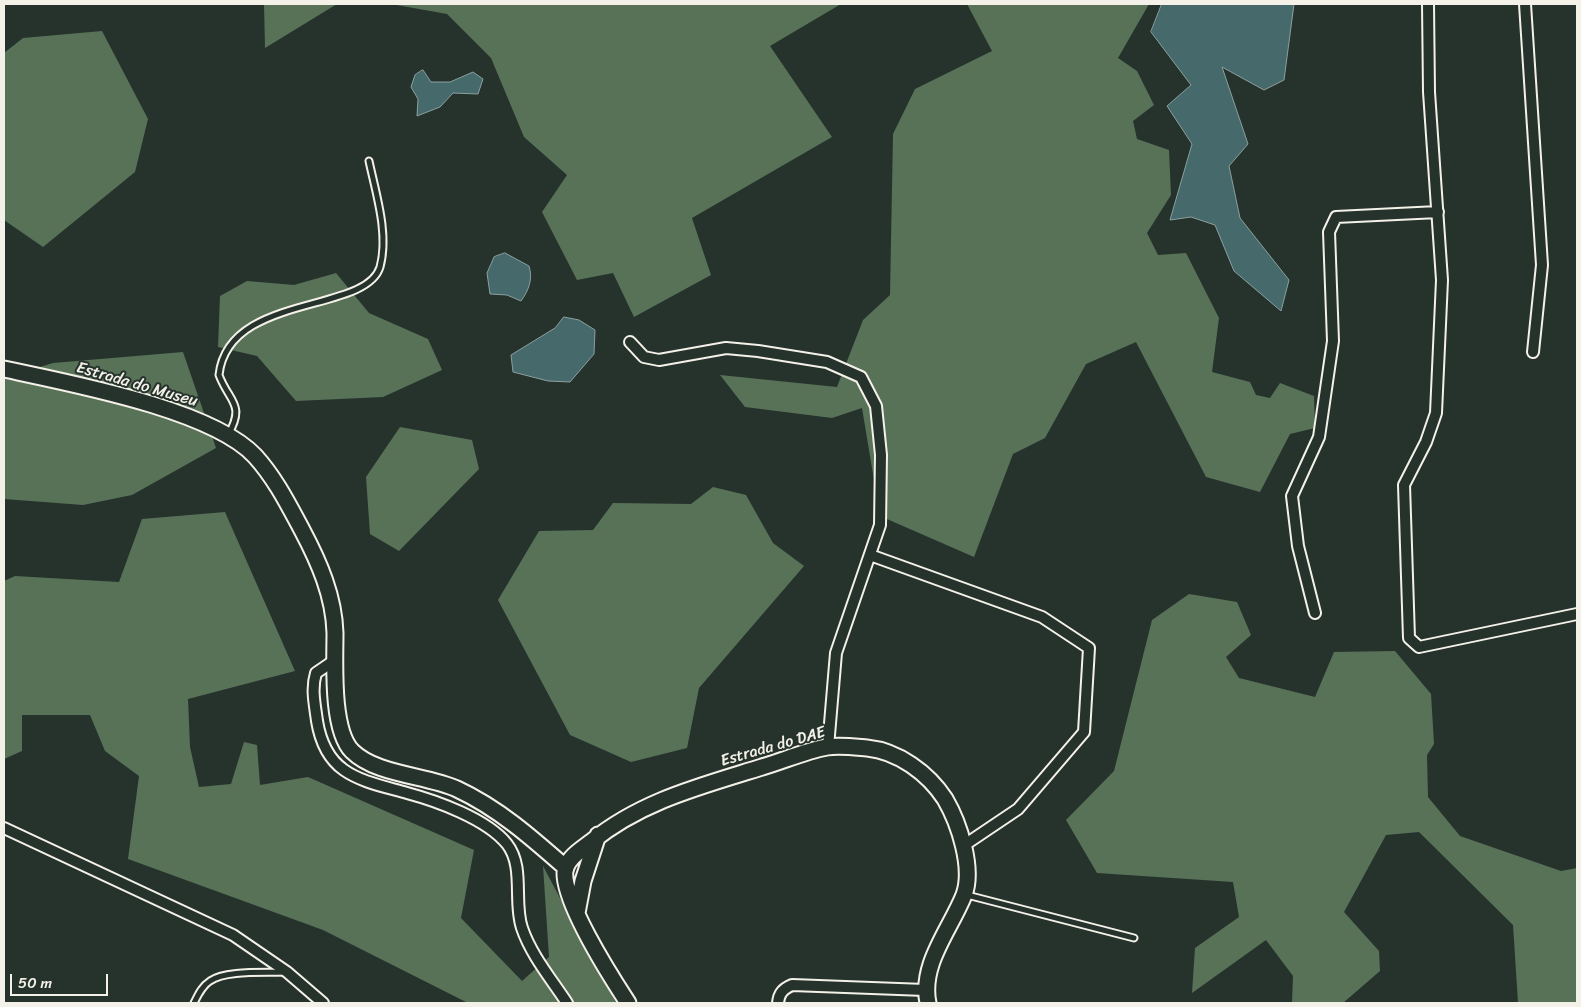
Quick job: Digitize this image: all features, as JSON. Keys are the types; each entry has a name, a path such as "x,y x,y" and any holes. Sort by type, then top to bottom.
{"street":[{"path":"1428,4 1429,92 1442,280 1436,413 1426,442 1404,486 1409,638 1419,647 1577,614"},
{"path":"1525,4 1542,265 1533,352"},
{"path":"1315,612 1298,546 1292,496 1319,436 1333,340 1329,232 1336,217 1438,212"},
{"path":"630,342 644,357 659,360 726,348 827,362 861,377 876,406 881,455 880,525 836,653 828,747"},
{"name":"Estrada do Museu","path":"4,370 80,386 184,415 228,435 254,454 276,483 323,574 335,613 337,716 342,736 352,750 366,760 382,767 426,777 484,803 524,832 566,868"},
{"path":"870,555 1042,617 1089,648 1084,732 1018,809 963,846"},
{"path":"335,660 316,673 314,682 314,697 320,738 329,756 342,770 361,780 434,801 466,815 498,835 514,856 517,873 518,909 523,929 567,1003"},
{"name":"Estrada do DAE","path":"566,868 578,852 598,835 636,811 669,796 828,747 869,748 895,755 921,772 944,799 963,846 967,877 964,894 931,962 926,997"},
{"path":"4,828 232,934 287,972 323,1003"},
{"path":"577,915 583,881 598,835"},
{"path":"566,868 564,879 566,890 577,915 628,1003"},
{"path":"778,1003 779,996 784,989 792,985 926,997"}],"lane":[{"path":"228,435 236,422 237,409 219,375 224,355 237,338 258,322 300,306 359,290 374,278 380,268 383,247 369,161"},
{"path":"964,894 1134,938"},
{"path":"194,1003 205,986 220,976 287,972"}],"green space":[{"path":"264,4 337,4 265,48"},
{"path":"391,4 841,4 770,46 832,137 692,218 711,275 634,317 613,273 577,280 542,212 567,175 524,137 491,58 447,14"},
{"path":"967,4 1149,4 1118,58 1137,71 1154,105 1133,121 1137,139 1169,150 1171,195 1147,233 1158,255 1186,253 1219,318 1212,372 1250,382 1256,395 1270,398 1280,383 1314,396 1315,428 1290,434 1260,492 1206,477 1136,342 1086,364 1045,438 1013,454 974,557 880,516 862,408 832,418 745,407 720,375 837,387 863,320 890,295 893,134 915,89 992,51"},
{"path":"102,31 148,119 135,172 43,247 4,220 4,53 23,38"},
{"path":"336,273 369,313 428,339 442,370 383,397 296,401 257,356 218,347 220,296 247,281 294,285"},
{"path":"183,352 216,448 132,495 83,505 4,499 4,378 53,363"},
{"path":"400,427 472,440 479,469 399,551 370,534 366,477"},
{"path":"713,487 746,495 773,543 804,566 699,688 687,748 631,762 570,735 498,600 539,531 593,530 613,503 691,504"},
{"path":"225,512 295,671 188,699 190,747 199,787 231,784 244,742 257,745 260,785 308,777 474,850 461,918 522,981 549,957 543,866 616,1003 468,1003 323,930 128,859 139,776 105,751 90,715 22,715 22,751 4,759 4,581 15,576 119,582 142,519"},
{"path":"1189,594 1237,602 1251,635 1226,657 1239,678 1315,697 1334,652 1395,651 1431,694 1434,744 1427,755 1428,797 1460,836 1561,871 1577,868 1577,1003 1518,1003 1513,925 1419,832 1386,835 1344,912 1379,951 1380,971 1343,1003 1292,1003 1293,976 1266,940 1192,993 1195,948 1239,917 1233,882 1097,873 1066,820 1114,771 1152,620"}],"water":[{"path":"1162,4 1294,4 1284,80 1264,90 1222,67 1248,144 1229,166 1240,218 1289,280 1281,311 1234,271 1215,225 1191,217 1170,220 1192,144 1167,106 1191,85 1151,32"},
{"path":"423,70 431,82 450,82 473,72 483,79 478,94 453,93 440,107 417,116 418,99 411,87 415,75"},
{"path":"505,253 529,266 530,284 521,301 507,295 490,294 487,273 494,257"},
{"path":"564,317 579,320 595,330 594,354 570,382 548,381 513,372 511,355 555,328"}]}
